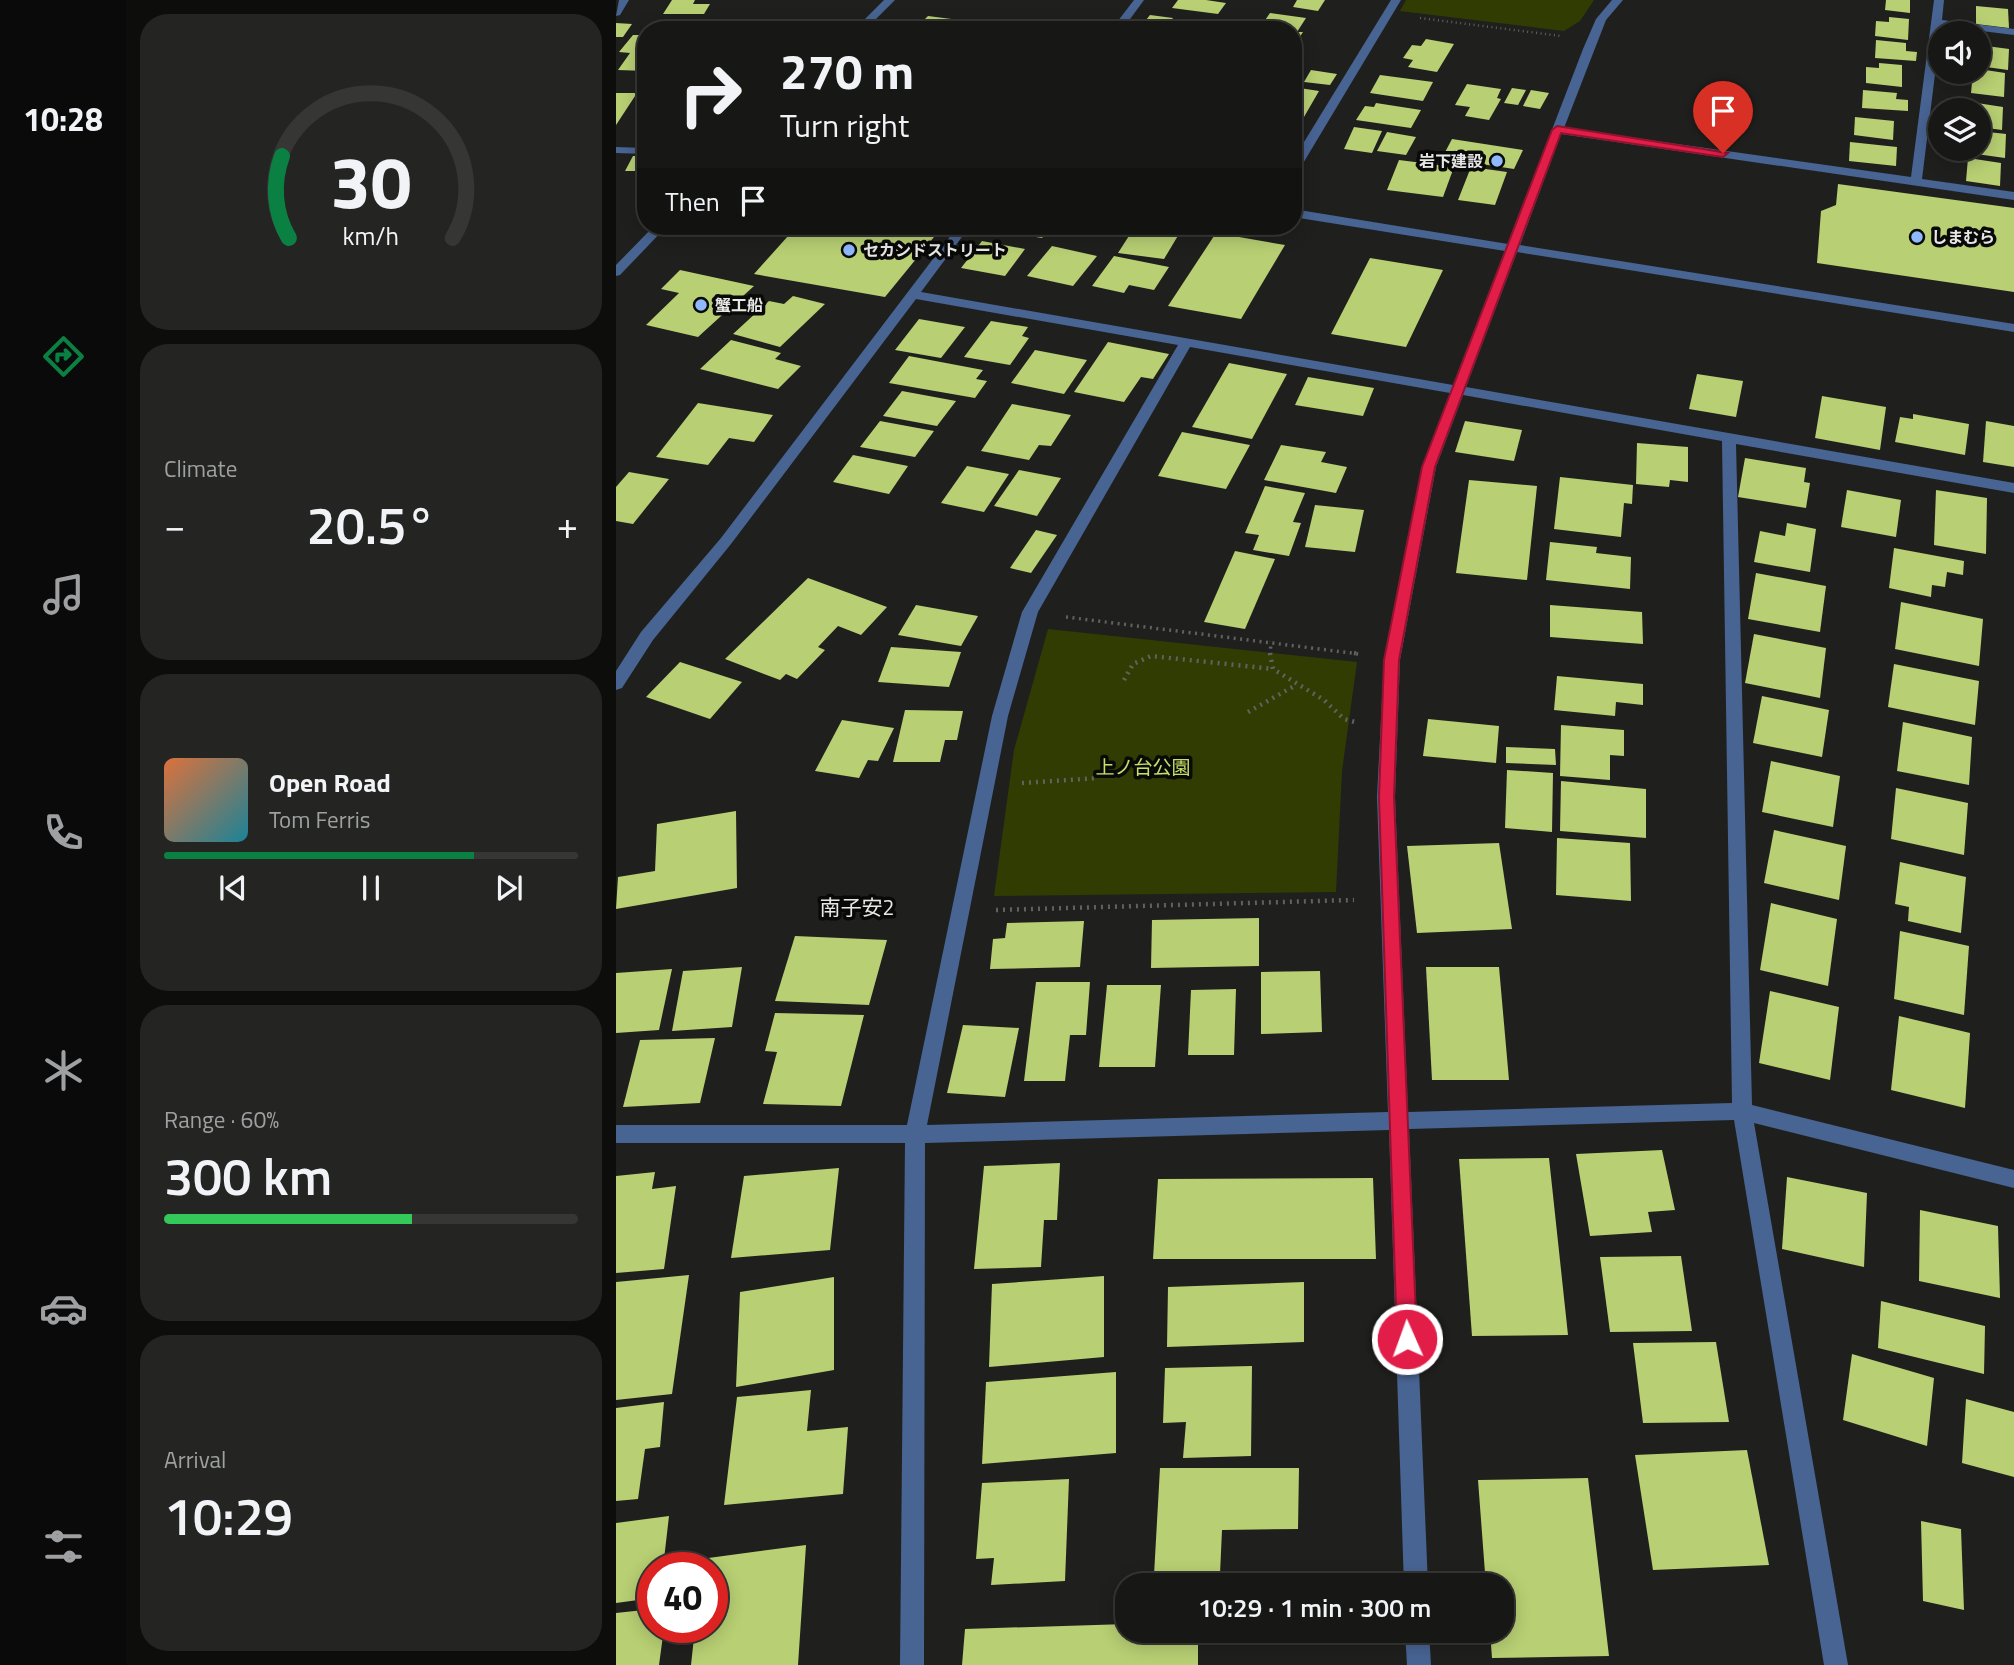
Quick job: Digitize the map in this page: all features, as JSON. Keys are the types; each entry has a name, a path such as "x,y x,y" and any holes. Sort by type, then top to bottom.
{"street":[{"path":"616,13 624,0"},
{"path":"868,21 890,0"},
{"path":"1123,21 1139,0"},
{"path":"1302,155 1396,0"},
{"path":"1416,1573 1386,797 1392,660 1429,467 1456,390 1601,19 1618,0"},
{"path":"1936,21 1939,0"},
{"path":"1991,29 2014,32"},
{"path":"1916,181 1928,84"},
{"path":"1557,130 2014,196"},
{"path":"616,150 637,151"},
{"path":"1302,215 2014,328"},
{"path":"616,272 652,235"},
{"path":"616,684 647,636 726,541 957,235"},
{"path":"910,294 2014,488"},
{"path":"912,1665 915,1134 1000,716 1030,612 1186,342"},
{"path":"1729,438 1742,1111 1836,1665"},
{"path":"616,1134 915,1134 1742,1111 2014,1179"},
{"path":"1418,1643 1419,1665"}],"path":[{"path":"1388,15 1564,36"},
{"path":"1030,612 1365,654"},
{"path":"1271,642 1270,658 1273,669"},
{"path":"1124,680 1133,664 1151,656 1273,669 1324,701 1345,719 1359,723"},
{"path":"1248,712 1297,685"},
{"path":"1049,781 1099,778"},
{"path":"960,910 1357,900"}],"green space":[{"path":"1406,0 1594,0 1580,21 1564,31 1400,11"},
{"name":"上ノ台公園","path":"1048,629 1357,662 1342,771 1336,892 994,896 1014,750"}],"building":[{"path":"672,0 695,0 693,4 710,4 704,14 663,14"},
{"path":"1178,0 1226,3 1218,14 1172,8"},
{"path":"1297,0 1325,0 1318,11 1293,7"},
{"path":"1886,0 1910,0 1910,13 1885,10"},
{"path":"1976,6 2008,9 2009,28 1991,26 1991,21 1976,21"},
{"path":"1270,13 1306,18 1302,24 1302,21 1264,21"},
{"path":"1150,15 1173,18 1171,21 1145,21"},
{"path":"928,16 967,21 923,21"},
{"path":"1889,17 1909,19 1908,40 1875,36 1876,21 1889,22"},
{"path":"616,23 632,24 623,37 616,37"},
{"path":"633,35 637,35 637,71 618,70 630,53 619,52"},
{"path":"1426,39 1454,44 1437,72 1408,67 1413,60 1403,58 1412,45 1421,46"},
{"path":"1876,40 1906,43 1906,51 1917,52 1916,61 1875,58"},
{"path":"1991,47 2009,49 2008,70 1991,68"},
{"path":"1879,63 1902,65 1902,87 1866,83 1866,67 1879,68"},
{"path":"1311,70 1337,74 1330,85 1304,82"},
{"path":"1991,71 2005,73 2004,97 1971,93 1972,84 1991,84"},
{"path":"1380,75 1433,82 1423,101 1370,93"},
{"path":"1467,84 1501,89 1497,98 1501,99 1489,120 1465,116 1470,107 1455,105"},
{"path":"1302,88 1319,91 1302,120"},
{"path":"1512,88 1526,90 1518,105 1504,103"},
{"path":"1531,90 1549,93 1540,109 1523,106"},
{"path":"1863,90 1897,93 1896,99 1908,100 1908,111 1862,108"},
{"path":"616,93 637,93 616,125"},
{"path":"1376,103 1421,110 1411,128 1356,120 1365,106 1374,107"},
{"path":"1991,105 2003,107 2002,130 1991,129"},
{"path":"1855,117 1894,121 1893,140 1854,135"},
{"path":"1354,127 1382,131 1372,153 1344,149"},
{"path":"1387,132 1416,137 1406,155 1377,151"},
{"path":"1991,132 2006,134 2005,158 1991,156"},
{"path":"1452,139 1523,150 1514,169 1442,158"},
{"path":"1850,142 1897,147 1896,166 1849,161"},
{"path":"633,156 637,156 637,171 625,171"},
{"path":"1399,160 1454,167 1443,197 1387,190"},
{"path":"1968,161 2001,163 2000,186 1966,181"},
{"path":"1471,167 1507,172 1495,205 1458,200"},
{"name":"しまむら","path":"1838,184 2014,208 2014,292 1817,263 1821,211 1836,205"},
{"name":"セカンドストリート","path":"789,235 936,235 885,297 754,274"},
{"path":"1024,235 1044,235 1042,238"},
{"path":"1130,235 1178,235 1164,259 1118,253"},
{"path":"1215,235 1285,245 1241,319 1168,306"},
{"path":"982,241 1025,249 1005,276 961,268"},
{"path":"1052,246 1097,256 1073,286 1027,276"},
{"path":"1114,256 1169,267 1154,290 1129,285 1124,293 1092,286"},
{"path":"1370,258 1443,270 1406,347 1331,334"},
{"name":"蟹工船","path":"680,270 754,286 698,337 646,325 679,293 661,289"},
{"path":"793,296 825,304 780,347 733,334 769,301 784,304"},
{"path":"919,319 965,327 941,358 895,350"},
{"path":"991,321 1028,327 1022,336 1029,338 1010,365 964,357"},
{"path":"731,340 781,353 775,359 801,366 778,389 700,369"},
{"path":"1108,342 1169,354 1153,379 1141,377 1124,402 1074,392"},
{"path":"1035,350 1087,360 1064,394 1011,383"},
{"path":"909,356 983,370 976,379 987,381 975,398 889,383"},
{"path":"1229,363 1287,374 1252,439 1192,427"},
{"path":"1697,374 1743,381 1736,417 1689,409"},
{"path":"1308,377 1374,388 1363,416 1295,405"},
{"path":"902,391 956,401 937,426 883,416"},
{"path":"1822,396 1886,407 1880,450 1815,438"},
{"path":"698,403 773,415 754,442 729,438 708,465 656,457"},
{"path":"1012,404 1071,415 1051,446 1039,445 1029,460 981,451"},
{"path":"1913,414 1969,424 1965,455 1895,442 1900,417 1913,419"},
{"path":"880,421 934,431 915,457 860,447"},
{"path":"1465,421 1522,430 1514,461 1455,452"},
{"path":"1986,421 2014,426 2014,467 1983,462"},
{"path":"1182,432 1250,445 1226,489 1158,476"},
{"path":"1637,443 1688,447 1688,482 1670,480 1669,487 1636,484"},
{"path":"1281,445 1326,452 1321,462 1347,467 1336,493 1264,480"},
{"path":"853,455 908,466 889,494 833,482"},
{"path":"1745,458 1806,468 1804,482 1810,483 1806,508 1738,497"},
{"path":"967,466 1009,474 984,512 941,503"},
{"path":"1019,470 1061,478 1037,516 994,506"},
{"path":"629,472 669,479 633,524 616,521 616,487"},
{"path":"1560,477 1633,485 1632,504 1624,503 1621,537 1554,529"},
{"path":"1469,480 1537,486 1527,580 1456,573"},
{"path":"1265,486 1305,493 1293,522 1301,523 1289,556 1253,550 1259,535 1245,533"},
{"path":"1847,490 1901,500 1896,537 1841,527"},
{"path":"1936,490 1987,498 1986,554 1934,545"},
{"path":"1315,505 1364,510 1355,552 1305,547"},
{"path":"1787,523 1816,529 1810,572 1754,562 1760,531 1785,536"},
{"path":"1036,530 1057,535 1031,573 1010,568"},
{"path":"1550,542 1597,547 1596,553 1631,557 1630,589 1546,580"},
{"path":"1894,548 1964,561 1963,575 1947,572 1945,587 1932,585 1931,597 1889,588"},
{"path":"1235,551 1275,559 1245,629 1204,622"},
{"path":"1756,573 1826,586 1820,632 1748,619"},
{"path":"808,578 887,607 861,635 838,626 818,647 825,650 797,679 786,674 780,680 725,659"},
{"path":"1901,602 1983,619 1979,666 1895,649"},
{"path":"916,605 978,616 961,646 898,635"},
{"path":"1550,605 1642,612 1643,644 1550,637"},
{"path":"1754,634 1826,648 1820,698 1745,683"},
{"path":"891,647 961,652 949,687 878,682"},
{"path":"680,662 742,682 710,719 646,697"},
{"path":"1894,664 1979,681 1975,725 1888,707"},
{"path":"1557,676 1643,684 1643,705 1616,702 1615,716 1554,710"},
{"path":"1762,696 1829,710 1822,757 1753,743"},
{"path":"905,710 963,711 957,740 945,740 940,762 893,762"},
{"path":"1428,719 1499,726 1496,763 1423,756"},
{"path":"842,720 894,728 878,761 868,760 859,778 815,771"},
{"path":"1903,722 1972,737 1969,785 1897,771"},
{"path":"1561,725 1624,730 1624,756 1610,755 1610,780 1560,776"},
{"path":"1506,747 1555,749 1556,765 1506,763"},
{"path":"1771,761 1840,776 1833,827 1762,812"},
{"path":"1507,770 1553,773 1552,832 1505,828"},
{"path":"1561,781 1646,789 1646,838 1560,831"},
{"path":"1896,788 1968,803 1964,855 1891,839"},
{"path":"736,811 737,888 616,909 618,877 655,871 657,824"},
{"path":"1774,830 1846,846 1839,900 1764,883"},
{"path":"1557,838 1630,843 1631,901 1556,895"},
{"path":"1499,843 1512,929 1417,933 1407,846"},
{"path":"1900,862 1966,877 1961,933 1908,921 1909,907 1895,904"},
{"path":"1771,903 1837,919 1828,986 1760,970"},
{"path":"1259,918 1259,966 1151,968 1152,920"},
{"path":"1084,921 1080,967 990,969 993,939 1005,938 1007,923"},
{"path":"1900,931 1969,946 1964,1015 1894,999"},
{"path":"795,936 887,940 869,1005 775,1001"},
{"path":"742,967 732,1027 672,1031 683,971"},
{"path":"1426,967 1499,967 1509,1080 1432,1080"},
{"path":"672,969 659,1030 616,1033 616,973"},
{"path":"1320,971 1322,1032 1261,1034 1261,972"},
{"path":"1036,982 1090,982 1086,1035 1070,1035 1065,1081 1024,1081"},
{"path":"1107,985 1161,985 1155,1067 1099,1067"},
{"path":"1236,989 1234,1055 1188,1055 1191,990"},
{"path":"1770,991 1839,1007 1830,1080 1759,1063"},
{"path":"775,1013 864,1015 841,1106 763,1104 777,1052 765,1051"},
{"path":"1899,1016 1970,1033 1965,1108 1891,1090"},
{"path":"963,1025 1019,1028 1005,1097 947,1093"},
{"path":"715,1038 700,1103 623,1107 640,1040"},
{"path":"1662,1150 1675,1210 1648,1212 1652,1232 1590,1236 1576,1154"},
{"path":"1549,1158 1568,1335 1472,1336 1459,1159"},
{"path":"1060,1163 1057,1220 1044,1220 1041,1267 974,1269 984,1166"},
{"path":"839,1168 830,1250 731,1258 744,1176"},
{"path":"655,1172 652,1189 676,1186 664,1269 616,1273 616,1176"},
{"path":"1787,1177 1867,1193 1864,1267 1782,1249"},
{"path":"1373,1178 1376,1259 1153,1259 1158,1179"},
{"path":"1920,1210 1998,1226 2000,1298 1919,1281"},
{"path":"1681,1256 1692,1331 1610,1332 1600,1257"},
{"path":"689,1275 672,1394 616,1400 616,1282"},
{"path":"1104,1276 1104,1357 989,1367 992,1284"},
{"path":"834,1277 834,1370 736,1387 740,1292"},
{"path":"1304,1282 1304,1342 1167,1347 1168,1287"},
{"path":"1881,1301 1985,1326 1984,1374 1878,1348"},
{"path":"1716,1342 1729,1422 1643,1423 1633,1343"},
{"path":"1852,1354 1934,1378 1927,1446 1843,1420"},
{"path":"1252,1366 1251,1456 1183,1458 1186,1422 1163,1423 1165,1368"},
{"path":"1116,1372 1116,1453 982,1464 986,1382"},
{"path":"811,1390 807,1431 848,1427 843,1494 724,1505 737,1397"},
{"path":"1966,1399 2014,1412 2014,1477 1962,1463"},
{"path":"664,1402 660,1447 645,1449 638,1499 616,1501 616,1408"},
{"path":"1747,1450 1769,1565 1653,1570 1635,1455"},
{"path":"1160,1468 1299,1468 1298,1529 1222,1530 1220,1573 1154,1573"},
{"path":"1588,1478 1609,1656 1492,1658 1491,1643 1514,1643 1514,1573 1485,1573 1478,1480"},
{"path":"1069,1479 1065,1581 991,1585 994,1558 976,1559 982,1483"},
{"path":"669,1516 665,1552 637,1552 637,1600 616,1603 616,1523"},
{"path":"1921,1521 1961,1529 1964,1610 1923,1601"},
{"path":"806,1545 798,1665 691,1665 693,1643 728,1643 728,1555"},
{"path":"637,1611 637,1643 662,1643 659,1665 616,1665 616,1613"},
{"path":"1115,1624 1115,1643 1198,1643 1198,1665 962,1665 965,1629"}],"place":[{"name":"岩下建設","path":"1497,161"},
{"name":"しまむら","path":"1917,237"},
{"name":"セカンドストリート","path":"849,250"},
{"name":"蟹工船","path":"701,305"}],"district":[{"name":"南子安2","path":"857,908"}],"route":[{"path":"1407,1339 1386,797 1392,660 1429,467 1557,130 1723,153"}]}
